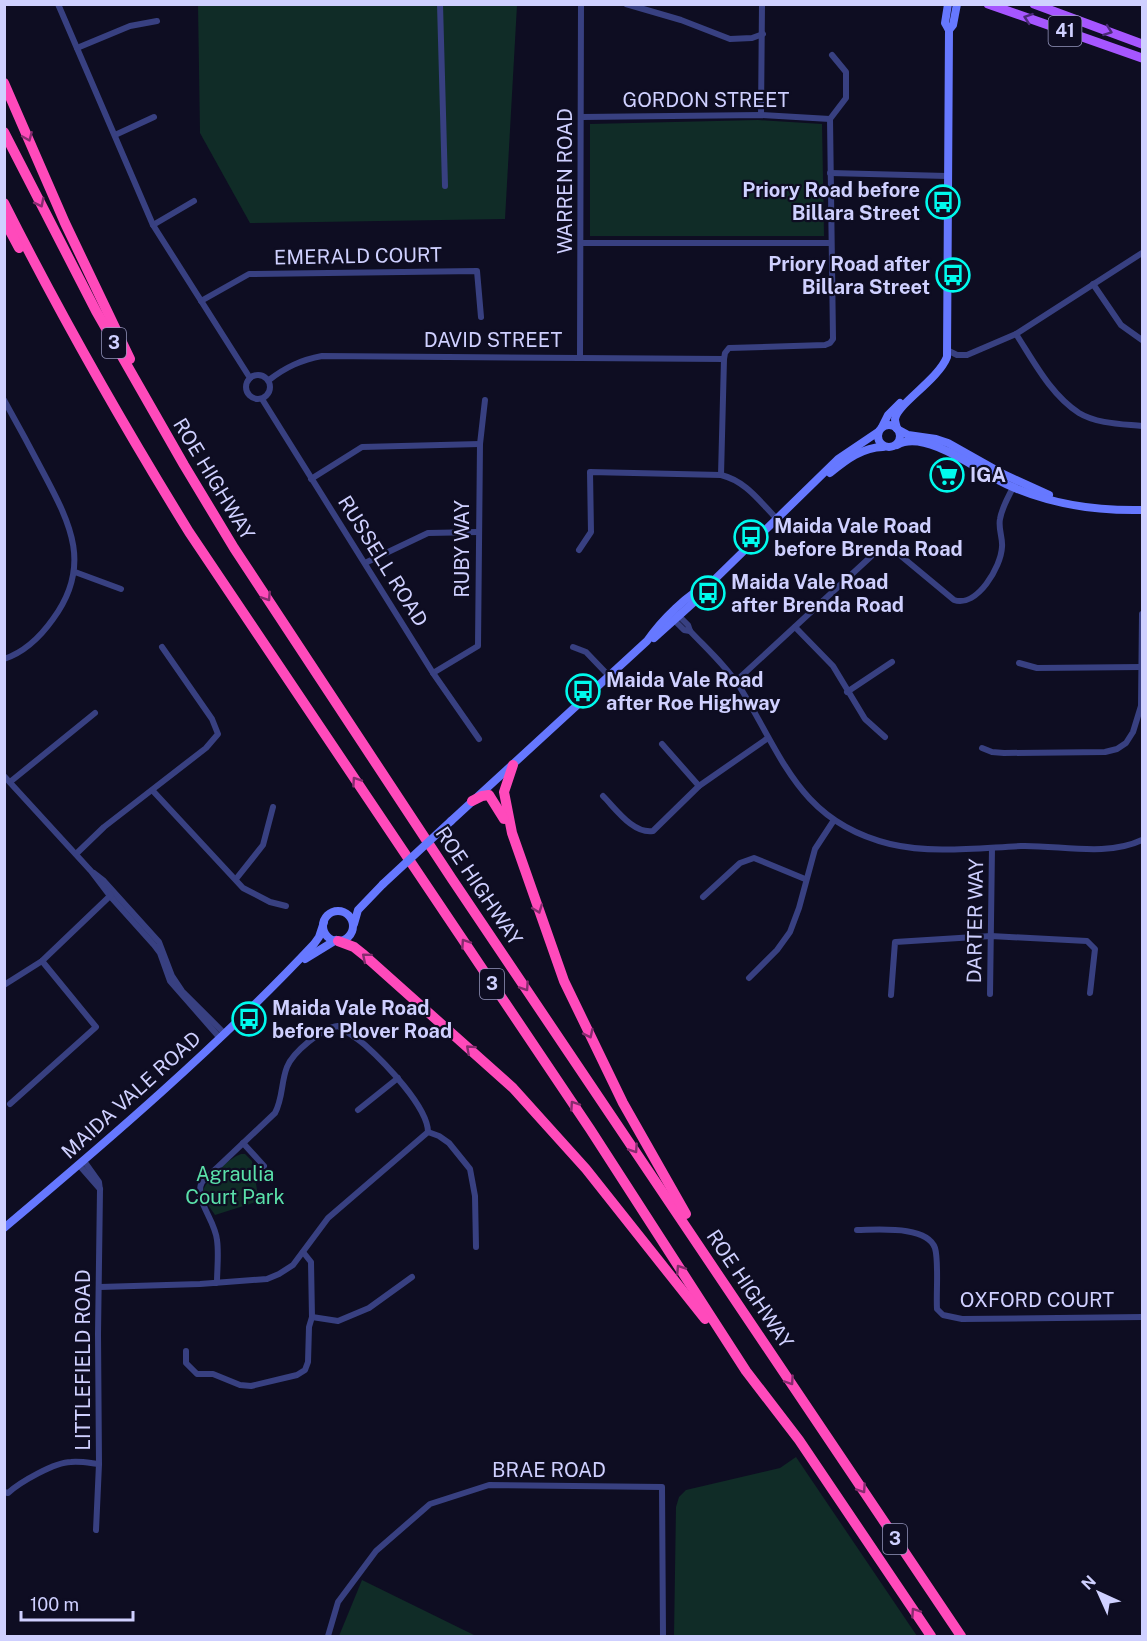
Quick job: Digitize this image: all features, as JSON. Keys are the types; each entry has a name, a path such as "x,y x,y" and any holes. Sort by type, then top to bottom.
{"highway":[{"path":"4,83 65,223 137,373 234,548"},
{"name":"ROE HIGHWAY","path":"4,132 96,311 234,548 459,889 961,1636"},
{"name":"3","path":"4,203 134,442 189,532 590,1129 746,1371 799,1440 931,1636"},
{"path":"4,220 57,319 134,442"},
{"path":"513,765 504,792 512,833 564,981 623,1103 668,1180 711,1262"},
{"path":"472,801 485,795 491,796 512,833"},
{"path":"337,940 354,947 364,955 513,1088 586,1169 746,1371"}],"main road":[{"path":"897,445 900,435 895,420 900,410 944,366 947,350 949,30 945,23 948,4"},
{"path":"949,30 953,25 957,4"},
{"name":"41","path":"988,4 1143,58"},
{"name":"41","path":"1034,4 1143,44"},
{"path":"883,447 877,439 888,415 898,404 932,379"},
{"path":"371,894 358,910 349,936 337,940 328,936 325,932 326,917 354,906 383,884 647,641 698,589 710,584 838,459 880,429 890,425 909,435 948,443 1015,484"},
{"path":"800,498 850,459 870,448 892,447 901,442 918,442 941,449 1053,502 1103,510 1143,510"},
{"path":"334,912 344,912 349,915 353,928"},
{"name":"MAIDA VALE ROAD","path":"6,1224 82,1163 277,983 314,944 324,922"},
{"name":"MAIDA VALE ROAD","path":"277,983 312,954 337,940"}],"street":[{"path":"58,4 153,225 250,378"},
{"path":"440,4 445,186"},
{"name":"WARREN ROAD","path":"580,357 581,4"},
{"path":"626,4 681,20 730,39 752,38 763,34"},
{"path":"761,115 762,4"},
{"path":"76,48 130,26 157,21"},
{"path":"721,475 724,359 729,348 825,345 833,339 830,119 846,98 846,72 832,56"},
{"name":"GORDON STREET","path":"582,117 761,115 830,119"},
{"path":"115,135 154,117"},
{"path":"830,173 947,176"},
{"path":"153,225 194,201"},
{"path":"581,243 830,243"},
{"path":"947,350 957,355 967,356 1016,334 1143,253"},
{"name":"EMERALD COURT","path":"201,301 249,274 477,271 481,317"},
{"path":"1094,284 1120,325 1143,340"},
{"path":"1016,334 1056,394 1080,414 1108,422 1143,426"},
{"name":"DAVID STREET","path":"269,380 286,367 322,356 724,359"},
{"path":"262,375 269,380 270,391 262,399 254,399 248,393 246,385 250,378 262,375"},
{"name":"RUSSELL ROAD","path":"262,399 433,673 479,739"},
{"path":"4,400 66,515 74,544 75,572 63,605 42,634 15,656 4,659"},
{"name":"RUBY WAY","path":"433,673 478,646 480,444 485,400"},
{"path":"311,479 362,447 480,444"},
{"path":"579,550 591,532 590,472 721,475 734,479 749,490 777,519"},
{"path":"735,682 878,550 888,548 895,551 954,600 962,602 972,598 997,568 1003,544 1000,519 1015,484"},
{"path":"365,562 428,533 478,532"},
{"path":"75,572 121,589"},
{"path":"982,748 1004,753 1105,752 1117,749 1131,737 1140,712 1143,614"},
{"path":"674,615 688,625 690,631 735,682 783,766 799,788 834,820 848,829 890,844 941,849 1029,846 1106,849 1143,840"},
{"path":"795,627 833,666 865,719 885,737"},
{"path":"76,854 104,827 206,748 218,734 212,719 162,647"},
{"path":"573,647 586,652 609,676"},
{"path":"847,692 892,662"},
{"path":"1019,663 1036,668 1141,667"},
{"path":"10,782 95,713"},
{"path":"603,796 636,828 647,832 659,826 699,786 768,738"},
{"path":"662,744 699,786"},
{"path":"4,776 159,942 172,976 221,1036"},
{"path":"153,791 243,888 270,902 286,906"},
{"path":"236,879 263,844 273,807"},
{"path":"749,978 777,950 790,932 818,842 834,820"},
{"name":"DARTER WAY","path":"990,994 992,848"},
{"path":"704,897 740,863 754,858 805,879"},
{"path":"4,985 42,962 112,894"},
{"path":"891,995 896,942 991,936 1087,941 1095,949 1090,993"},
{"path":"9,1104 96,1027 42,962"},
{"path":"217,1283 218,1239 198,1189 202,1182 275,1113 290,1061 319,1033 332,1026 338,1026 363,1043 398,1078 426,1118 428,1132"},
{"path":"358,1110 398,1078"},
{"path":"428,1132 449,1143 470,1169 475,1196 476,1247"},
{"path":"100,1287 217,1283 273,1277 286,1270 303,1252 328,1218 428,1132"},
{"path":"243,1143 264,1166"},
{"name":"LITTLEFIELD ROAD","path":"82,1163 99,1182 100,1190 99,1464 96,1530"},
{"name":"OXFORD COURT","path":"857,1230 917,1233 928,1239 936,1251 937,1309 942,1315 962,1319 1143,1317"},
{"path":"186,1350 186,1363 198,1374 213,1374 245,1386 269,1383 297,1375 307,1366 309,1327 312,1317 311,1262 303,1252"},
{"path":"312,1317 338,1321 369,1308 412,1277"},
{"path":"4,1492 8,1493 18,1484 68,1461 99,1464"},
{"name":"BRAE ROAD","path":"328,1636 338,1602 376,1551 430,1504 489,1485 662,1487 663,1636"}],"green space":[{"path":"198,5 517,5 505,219 250,223 200,133"},
{"path":"758,120 822,124 824,236 590,236 590,124"},
{"name":"Agraulia Court Park","path":"241,1154 245,1154 252,1161 259,1201 215,1215 201,1195 217,1171"},
{"path":"796,1457 917,1636 674,1636 676,1507 679,1497 686,1490 780,1468"},
{"path":"362,1580 476,1636 339,1636"}],"place":[{"name":"Priory Road before Billara Street","path":"943,202"},
{"name":"Priory Road after Billara Street","path":"953,275"},
{"name":"IGA","path":"947,475"},
{"name":"Maida Vale Road before Brenda Road","path":"751,537"},
{"name":"Maida Vale Road after Brenda Road","path":"708,593"},
{"name":"Maida Vale Road after Roe Highway","path":"583,691"},
{"name":"Maida Vale Road before Plover Road","path":"249,1019"}]}
